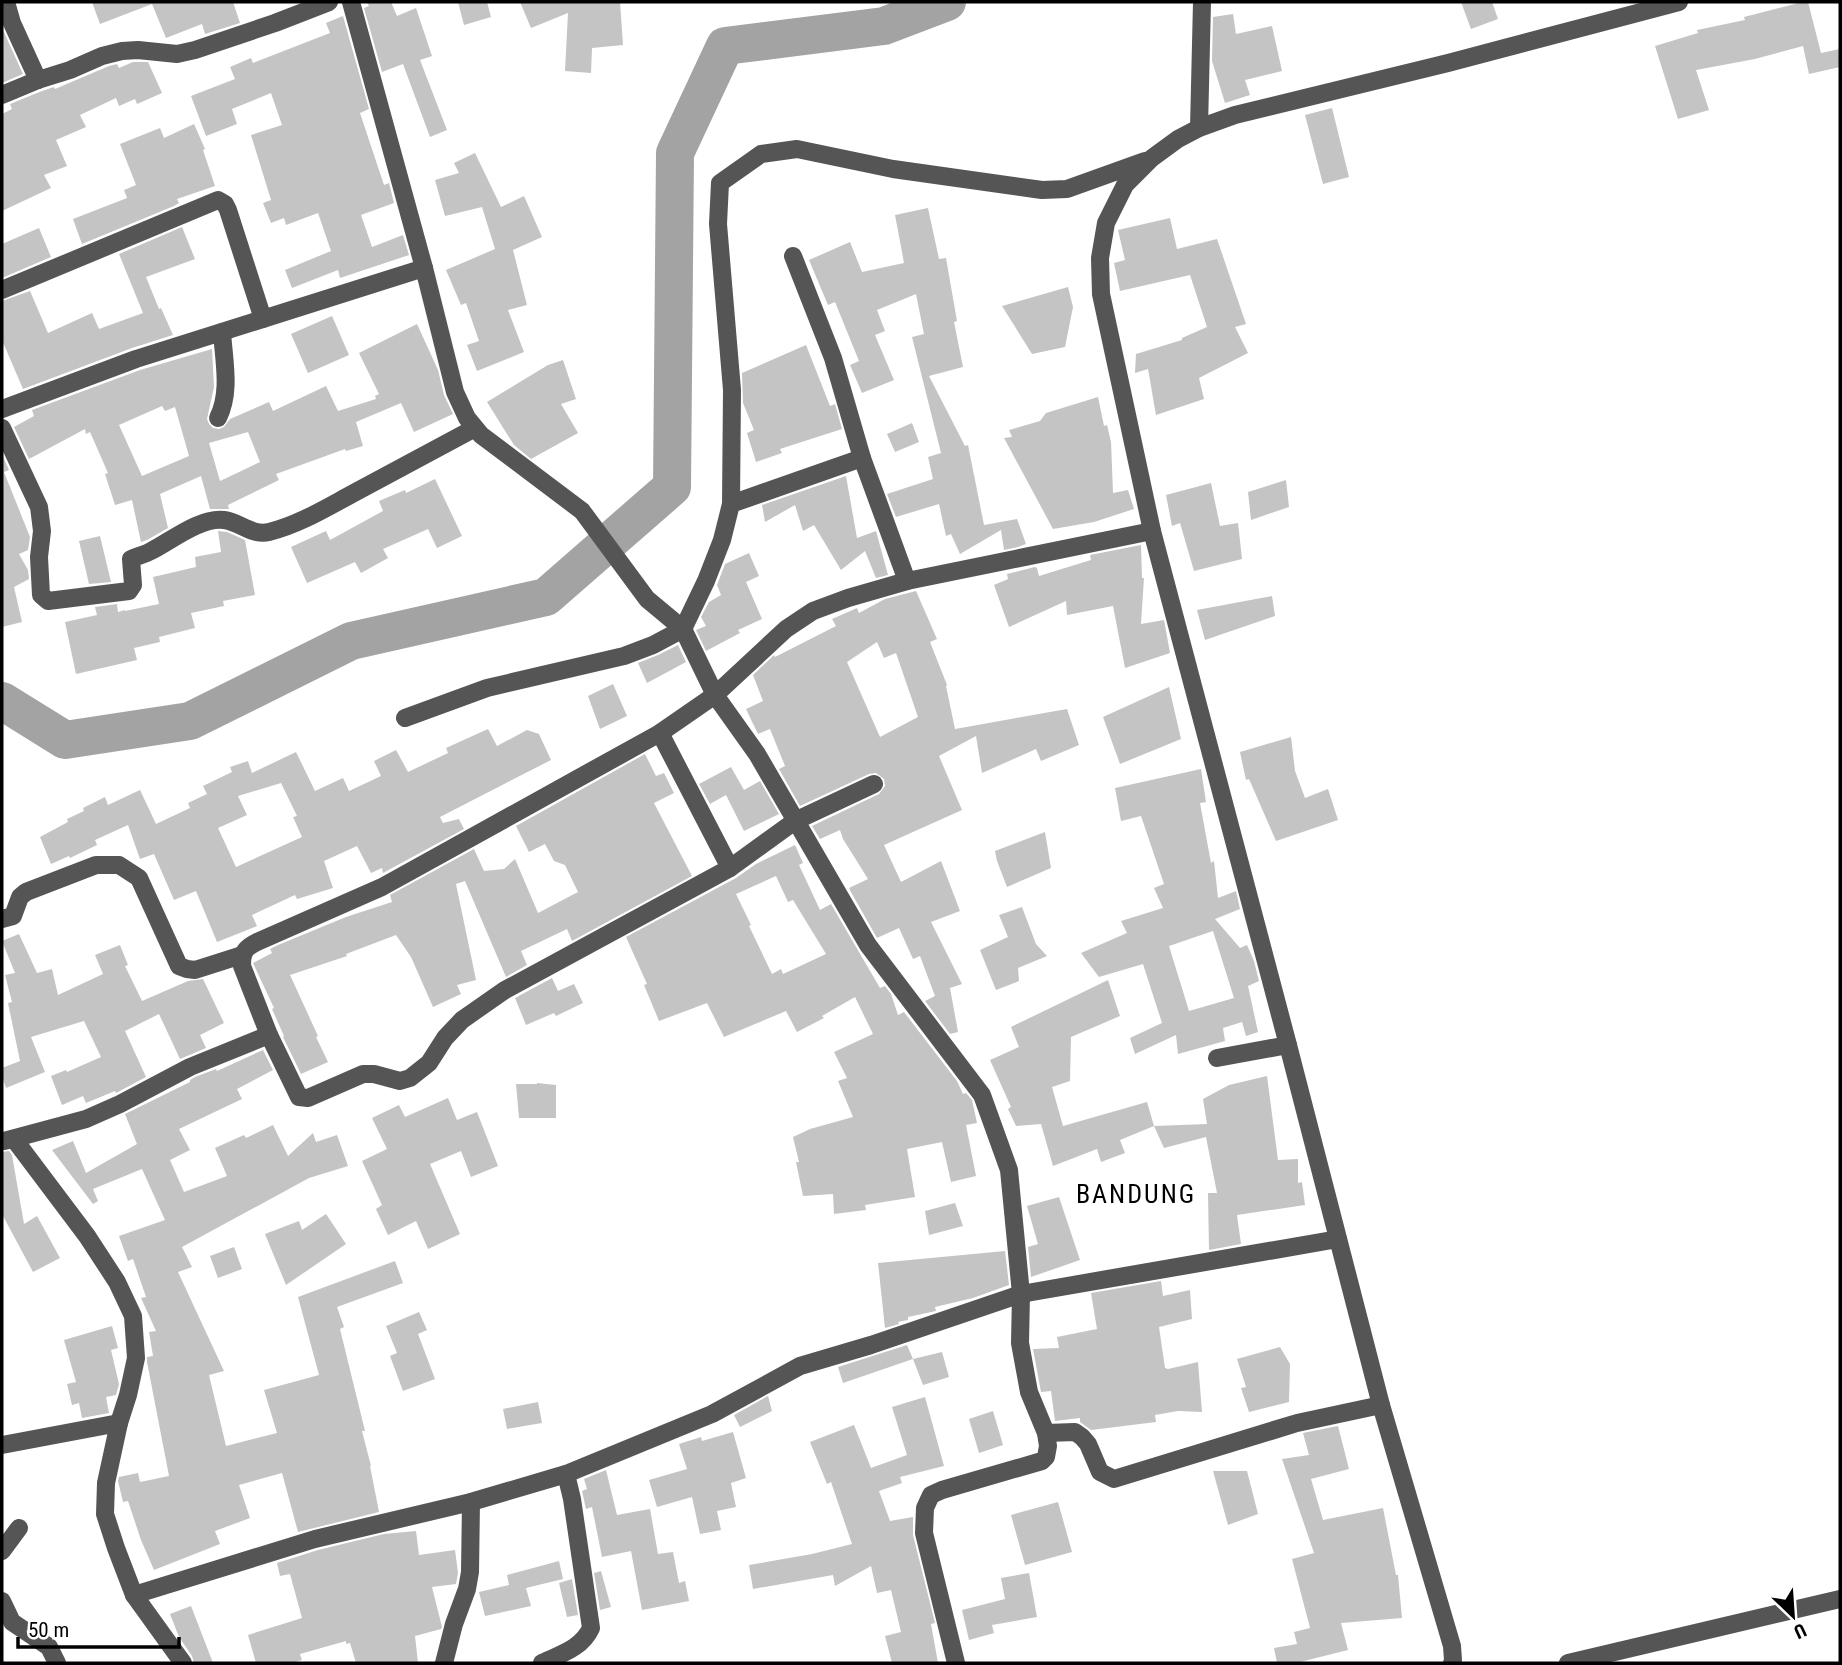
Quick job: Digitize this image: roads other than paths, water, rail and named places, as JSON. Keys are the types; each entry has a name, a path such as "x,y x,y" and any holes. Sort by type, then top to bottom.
{"street":[{"path":"6,2 12,23 38,80"},
{"path":"2,95 102,56 122,51 177,54 195,50 329,2"},
{"path":"351,2 455,392 467,418 481,435 582,511 647,599 683,629 715,695 757,754 868,945 982,1095 1009,1170 1021,1294 1020,1343 1029,1392 1046,1433 1048,1452 1042,1461 931,1495 925,1508 924,1533 956,1663"},
{"path":"1199,128 1202,2"},
{"path":"1452,1663 1452,1646 1381,1405 1152,531 1101,294 1100,258 1106,223 1125,185 1152,158 1199,128 1235,115 1448,63 1643,6 1679,2"},
{"path":"405,718 487,688 624,656 683,629 722,540 731,504 732,390 718,223 720,183 761,154 797,149 894,169 1042,190 1067,189 1152,158"},
{"path":"2,290 218,200 225,204 228,210 263,319"},
{"path":"793,256 833,358 862,458 907,581"},
{"path":"2,409 136,359 424,268"},
{"path":"218,418 224,407 227,389 222,332"},
{"path":"2,428 39,507 42,531 39,557 41,595 48,601 129,591 133,585 131,559 148,553 195,526 224,520 254,532 267,533 309,517 475,428"},
{"path":"731,504 862,458"},
{"path":"874,784 794,821 730,868 505,990 463,1020 445,1038 429,1063 405,1080 363,1074 308,1098 299,1097 242,966 242,955 246,948 382,887 660,733 715,695 786,629 813,611 848,597 907,581 1152,531"},
{"path":"660,733 730,868"},
{"path":"2,919 13,916 23,894 96,865 119,865 139,878 179,966 195,970 242,955"},
{"path":"183,1663 134,1595 105,1514 106,1483 136,1359 133,1316 117,1282 94,1248 8,1140 86,1119 190,1068 270,1035"},
{"path":"1217,1058 1288,1045"},
{"path":"134,1595 315,1539 471,1502 566,1474 712,1414 800,1366 1021,1294 1338,1239"},
{"path":"1046,1433 1075,1432 1088,1444 1100,1472 1114,1479 1297,1423 1381,1405"},
{"path":"2,1445 119,1423"},
{"path":"542,1663 579,1645 591,1628 566,1474"},
{"path":"444,1663 470,1572 471,1502"},
{"path":"2,1551 19,1528"},
{"path":"1568,1663 1840,1599"},
{"path":"2,1601 12,1622 49,1647 57,1663"}],"waterway":[{"path":"2,701 65,740 190,721 351,641 546,597 672,487 675,153 725,46 884,26 947,2"}],"district":[{"name":"BANDUNG","path":"1136,1194"}]}
